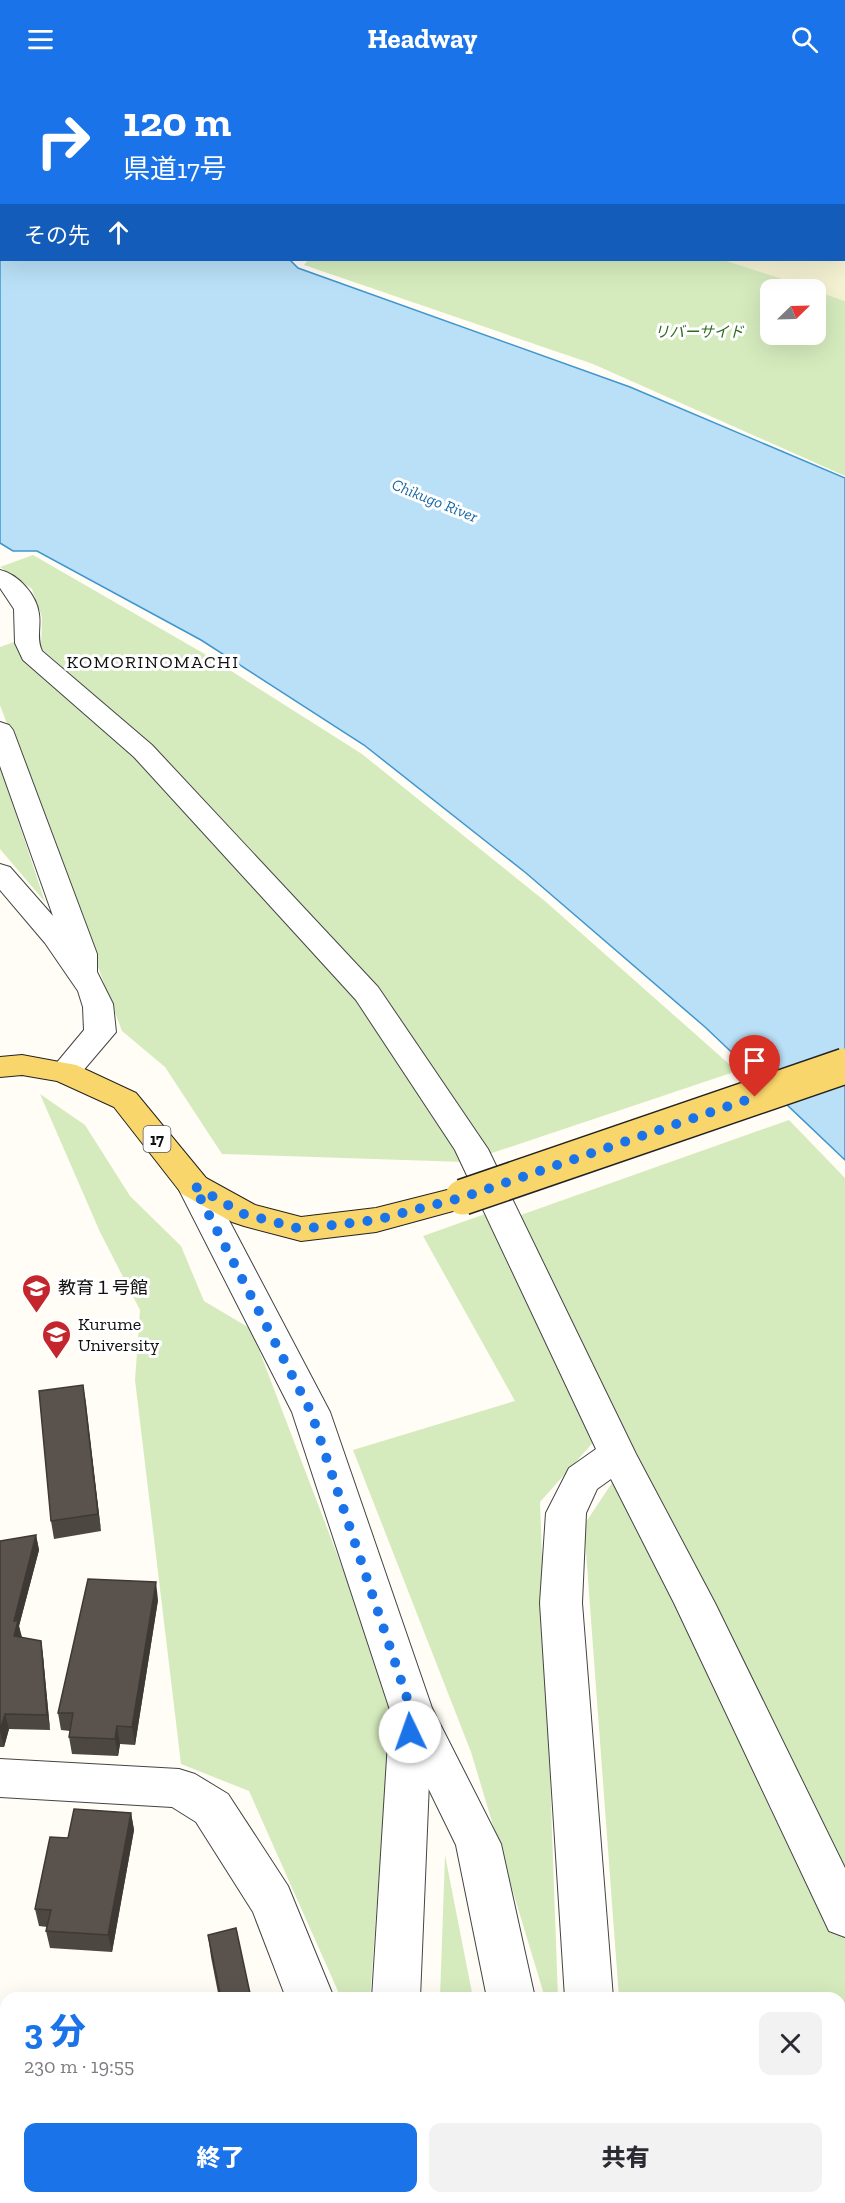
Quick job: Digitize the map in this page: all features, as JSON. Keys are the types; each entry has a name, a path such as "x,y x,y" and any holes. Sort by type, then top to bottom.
{"main road":[{"name":"17","path":"0,1067 22,1065 65,1072 125,1100 194,1186 244,1214 301,1229 376,1220 464,1197 845,1066"}],"street":[{"path":"0,577 21,598 27,612 14,636 32,655 143,750 367,994 471,1149 617,1454 694,1603 845,1916"},
{"path":"0,730 82,954 82,975"},
{"path":"0,873 46,925 82,975 98,1002 100,1032 65,1072"},
{"path":"194,1186 311,1412 411,1710 477,1844 510,1992"},
{"path":"589,1992 561,1604 566,1513 583,1479 617,1454"},
{"path":"396,1992 411,1710"},
{"path":"0,1778 179,1788 212,1808 272,1901 308,1992"}],"shaded area":[{"path":"727,261 845,261 845,301 826,295 826,279 780,279"}],"green space":[{"name":"リバーサイド","path":"307,261 727,261 782,279 760,279 760,345 826,345 826,294 845,301 845,476 593,364 304,265"},
{"path":"33,555 203,653 362,754 546,902 737,1071 486,1155 151,746 41,648 42,617 32,589 0,567"},
{"path":"17,641 135,756 359,1001 464,1162 222,1154 165,1067 122,1031 0,705 0,647"},
{"path":"0,766 45,902 0,849"},
{"path":"40,1094 85,1125 130,1196 181,1246 204,1301 251,1329 392,1698 370,1992 338,1992 249,1791 181,1764 135,1380 140,1310 100,1232"},
{"path":"789,1120 845,1178 845,1992 619,1992 584,1525 614,1480 627,1438 518,1216"},
{"path":"485,1214 597,1438 540,1502 558,1992 543,1992 471,1752 353,1450 515,1401 423,1236"},
{"path":"445,1855 472,1992 440,1992"}],"water":[{"name":"Chikugo River","path":"0,261 291,261 298,268 630,387 845,478 845,1160 705,1027 526,873 364,745 201,640 37,551 13,551 0,543"}],"building":[{"path":"83,1385 98,1514 51,1521 39,1391"},
{"path":"36,1535 14,1621 18,1621 14,1636 41,1641 47,1715 5,1714 0,1731 0,1541"},
{"path":"88,1579 156,1582 132,1727 117,1726 115,1739 69,1737 73,1713 58,1713"},
{"path":"74,1809 131,1813 108,1935 46,1931 51,1910 35,1909 50,1837 68,1838"},
{"path":"236,1928 250,1992 220,1992 208,1935"}],"place":[{"name":"教育１号館","path":"37,1314"},
{"name":"Kurume University","path":"57,1360"}],"district":[{"name":"KOMORINOMACHI","path":"153,662"}],"route":[{"path":"410,1732 411,1710 311,1412 194,1186 244,1214 301,1229 376,1220 464,1197 755,1097"}]}
